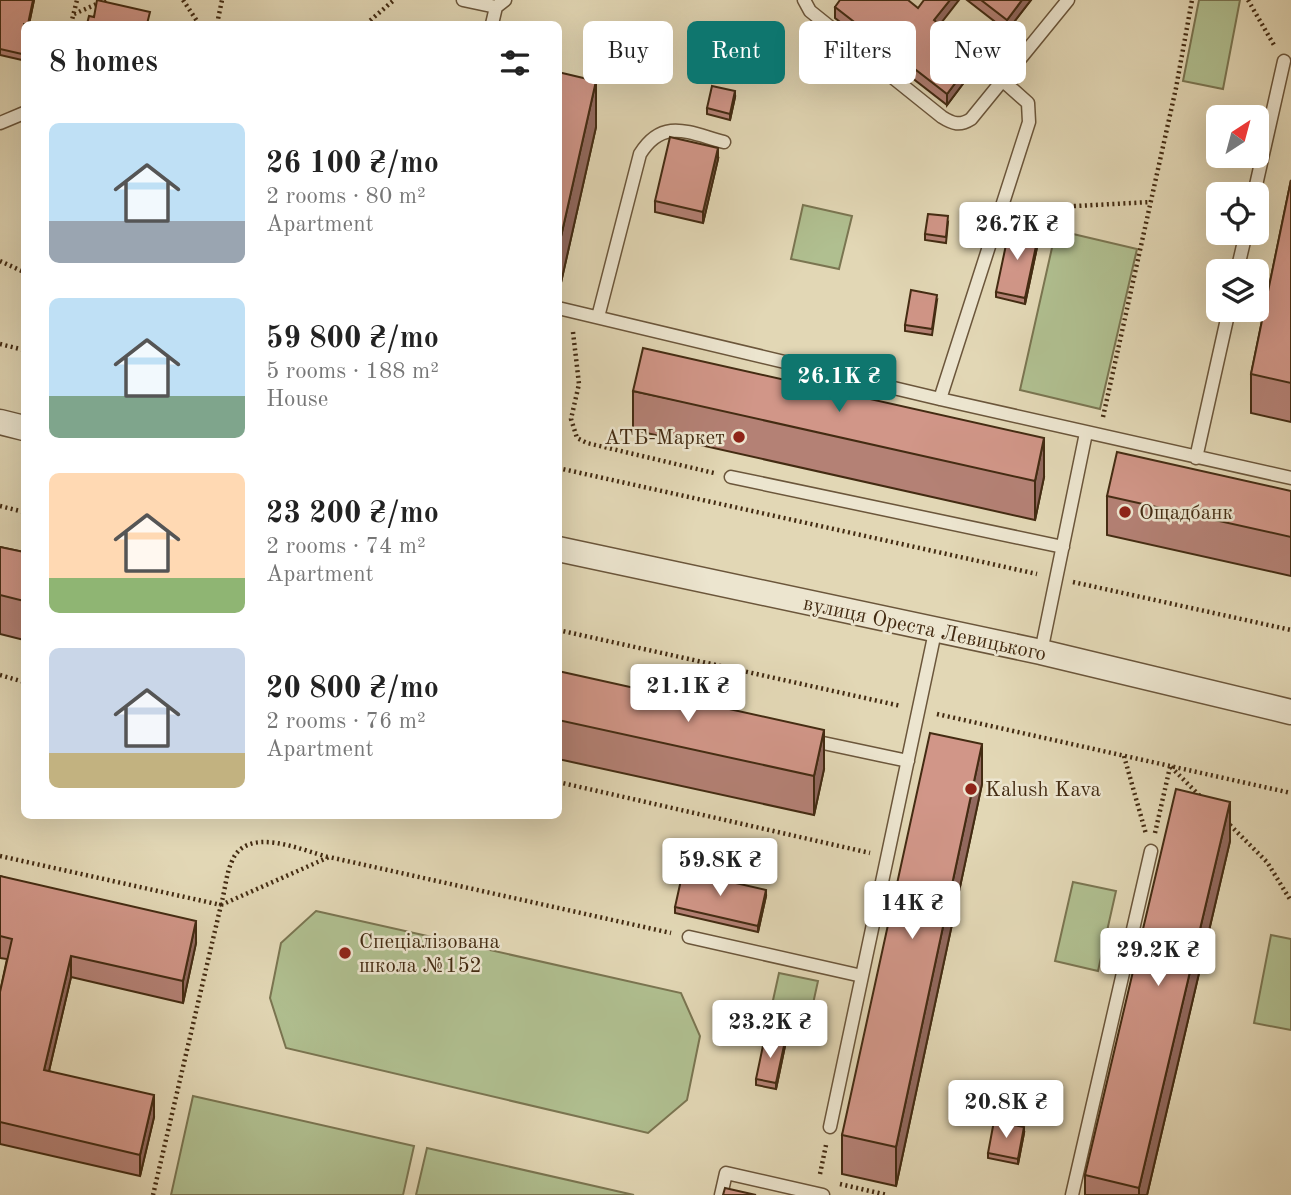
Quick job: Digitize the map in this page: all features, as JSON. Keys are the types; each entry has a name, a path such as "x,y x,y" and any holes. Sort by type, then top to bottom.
{"street":[{"path":"0,422 21,427"},
{"name":"вулиця Ореста Левицького","path":"562,550 936,632 1041,652 1291,712"}],"lane":[{"path":"463,0 500,4 493,21"},
{"path":"804,0 810,10 953,124 963,124 971,119 999,84"},
{"path":"1026,51 1068,0"},
{"path":"1257,182 1284,61"},
{"path":"940,399 1031,112 1021,96 1007,84"},
{"path":"0,123 21,114"},
{"path":"598,317 639,153 659,131 678,131 724,142"},
{"path":"564,309 940,399 1291,478"},
{"path":"1196,458 1226,322"},
{"path":"1041,652 1063,547 1092,434"},
{"path":"732,477 1063,547"},
{"path":"830,1127 936,632"},
{"path":"800,738 908,761"},
{"path":"1072,1195 1151,851"},
{"path":"689,937 862,975"},
{"path":"721,1195 726,1173 823,1195"}],"path":[{"path":"72,21 76,0"},
{"path":"74,13 106,0"},
{"path":"183,0 197,21"},
{"path":"218,21 222,0"},
{"path":"370,21 394,0"},
{"path":"1092,434 1151,202 1192,0"},
{"path":"1248,0 1284,61"},
{"path":"1001,210 1151,202"},
{"path":"0,261 21,271"},
{"path":"564,309 579,384 571,419 577,438 587,443 732,477"},
{"path":"0,344 21,349"},
{"path":"562,469 1291,630"},
{"path":"0,506 21,511"},
{"path":"0,675 21,681"},
{"path":"1124,756 1151,851"},
{"path":"1151,851 1170,767 1209,805"},
{"path":"562,783 888,857"},
{"path":"1219,814 1267,862 1291,901"},
{"path":"153,1195 232,860 240,849 250,842 263,841 689,937"},
{"path":"0,856 221,905 329,857"},
{"path":"819,1179 830,1127"},
{"path":"830,1182 887,1195"}],"green space":[{"path":"1199,0 1240,0 1223,89 1183,81"},
{"path":"803,205 852,216 839,269 791,259"},
{"path":"1056,230 1137,249 1100,409 1020,390"},
{"path":"1073,882 1116,891 1098,971 1055,961"},
{"path":"316,911 681,993 700,1036 687,1100 648,1133 286,1048 270,998 281,943"},
{"path":"1271,935 1291,939 1291,1030 1254,1023"},
{"path":"779,973 818,981 805,1040 766,1032"},
{"path":"193,1096 414,1146 403,1195 171,1195"},
{"path":"427,1148 634,1195 416,1195"}],"building":[{"path":"0,0 33,0 29,21 21,21 21,54 0,49"},
{"path":"97,0 150,12 148,21 88,21 89,16 94,17"},
{"path":"840,0 908,0 918,8 924,0 950,0 935,21 930,21 930,81 916,70 916,21 853,21 835,7"},
{"path":"981,0 1022,0 1007,20"},
{"path":"562,73 583,78 583,84 595,84 562,232"},
{"path":"934,84 954,84 947,94"},
{"path":"712,86 735,91 730,114 707,108"},
{"path":"670,137 718,148 703,212 655,201"},
{"path":"1291,180 1291,383 1251,374 1262,322 1269,322 1269,287"},
{"path":"928,214 948,216 946,237 925,234"},
{"path":"1010,226 1039,232 1025,298 996,292"},
{"path":"911,290 937,295 932,329 905,325"},
{"path":"643,348 1044,438 1035,481 633,391"},
{"path":"1117,452 1291,491 1291,537 1107,496"},
{"path":"0,547 21,551 21,600 0,595"},
{"path":"562,672 824,730 814,776 562,721"},
{"path":"930,733 982,744 896,1147 842,1135"},
{"path":"1176,789 1230,802 1139,1188 1085,1175"},
{"path":"683,871 766,890 758,926 675,907"},
{"path":"0,876 196,921 183,981 71,956 44,1070 154,1095 140,1155 0,1122 0,992 12,939 0,936"},
{"path":"765,1036 785,1041 776,1083 756,1079"},
{"path":"994,1121 1024,1127 1018,1159 988,1153"},
{"path":"725,1188 756,1195 723,1195"}],"place":[{"name":"АТБ-Маркет","path":"739,437"},
{"name":"Ощадбанк","path":"1125,512"},
{"name":"Kalush Kava","path":"971,789"},
{"name":"Спеціалізована школа №152","path":"345,953"}]}
